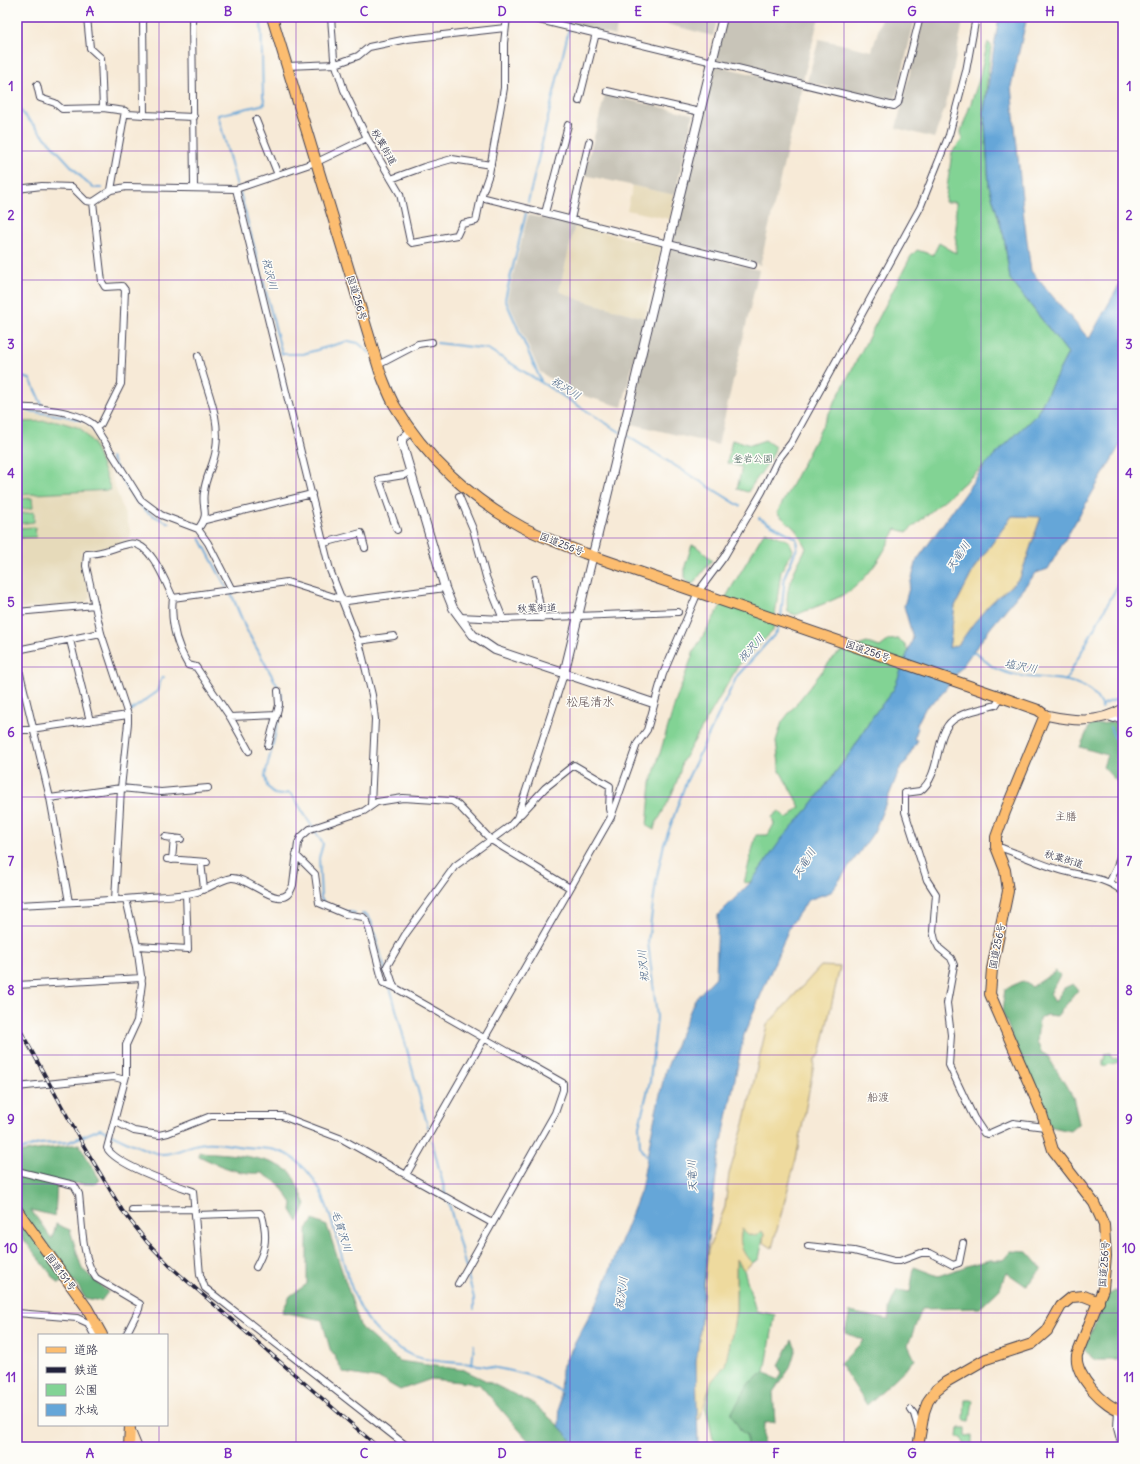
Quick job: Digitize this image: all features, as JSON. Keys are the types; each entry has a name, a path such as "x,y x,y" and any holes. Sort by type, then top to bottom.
{"main road":[{"name":"国道256号","path":"272,17 316,162 394,405 411,431 438,463 463,487 490,508 530,531 593,556 1038,710 1045,715 996,837 997,849 1005,870 1008,891 992,968 990,994 997,1014 1041,1111 1049,1141 1058,1158 1094,1203 1104,1225 1106,1256 1103,1285 1098,1302 1077,1355 1076,1362 1083,1376 1102,1399 1108,1405 1120,1411"},
{"path":"1045,715 1073,721 1108,717 1123,709"},
{"name":"国道151号","path":"17,1210 87,1308 101,1334"},
{"path":"918,1447 924,1412 928,1401 932,1395 946,1382 990,1357 1032,1344 1047,1331 1061,1306 1072,1297 1084,1296 1098,1302"},
{"path":"128,1447 130,1427"},
{"path":"130,1427 137,1447"}],"street":[{"path":"87,17 90,48 101,58 103,108"},
{"path":"143,17 144,115"},
{"path":"192,17 194,187"},
{"name":"秋葉街道","path":"331,17 336,64 344,90 367,138 400,194 410,241 412,243 457,235 462,224 476,221 481,197"},
{"path":"507,17 505,28 504,88 491,165 481,197 753,265"},
{"path":"527,17 894,106 898,104 920,17"},
{"path":"517,818 564,674 723,17"},
{"path":"406,1175 611,817 637,744 647,730 653,703 663,674 700,593 724,557 762,492 777,461 791,443 920,208 949,135 966,71 976,17"},
{"path":"287,66 336,64 358,56 369,47 408,39 505,28"},
{"path":"579,101 596,33"},
{"path":"38,84 40,98 55,103 62,110 103,108 126,111 128,114 194,117"},
{"path":"607,91 700,112"},
{"path":"111,190 126,111"},
{"path":"256,120 278,175"},
{"path":"545,213 568,125"},
{"path":"17,189 42,186 72,187 86,201 93,202 111,190 126,187 194,187 236,189 316,162 367,138"},
{"path":"571,219 589,142"},
{"path":"391,179 424,166 452,159 491,165"},
{"path":"236,189 330,570 358,641 375,711 371,805"},
{"path":"93,202 102,282 105,287 122,286 125,290 122,384 101,424 96,428"},
{"path":"378,359 390,358 418,344 432,342"},
{"path":"198,356 214,408 218,434 215,455 204,492 205,520"},
{"path":"17,408 62,412 90,421 96,428 140,500 161,516 198,529 208,543 232,590"},
{"path":"411,431 402,439 445,588 459,618 474,635 495,650 653,703"},
{"path":"397,530 380,479 404,474 410,471"},
{"path":"198,529 205,520 312,494"},
{"name":"秋葉街道","path":"459,496 473,529 486,577 503,619 678,612"},
{"path":"324,543 361,533 365,548"},
{"path":"115,900 121,788 128,716 101,633 86,566 87,554 134,544 142,548 154,559 173,598 173,629 185,659 188,665 196,667 230,716 249,751"},
{"path":"534,579 542,618"},
{"path":"173,598 287,582 341,600 445,588"},
{"path":"17,612 95,605"},
{"path":"459,618 503,619"},
{"path":"17,650 101,633"},
{"path":"358,641 394,636"},
{"path":"70,640 90,721"},
{"path":"17,661 50,798 69,902"},
{"path":"268,746 279,705 278,691"},
{"path":"1001,697 996,705 959,716 948,725 934,769 925,787 920,791 905,793 905,812 927,880 936,894 933,932 935,940 939,948 951,958 954,965 947,1003 951,1035 949,1065 952,1074 974,1118 984,1133 988,1134 1013,1123 1045,1127"},
{"path":"230,716 277,715"},
{"path":"17,730 128,716"},
{"path":"1108,717 1114,718 1123,716"},
{"path":"390,985 388,966 405,935 455,866 510,826 545,788 574,765 610,786 609,809 611,817"},
{"path":"50,798 121,788 161,792 208,788"},
{"path":"17,905 115,900 186,894 204,889 231,878 239,878 271,896 286,896 292,890 296,855 301,837 313,827 359,813 377,802 404,798 452,801 458,805 491,840 570,888"},
{"path":"165,837 178,839 169,859 204,862 204,889"},
{"path":"1109,883 1117,867 1123,846"},
{"name":"秋葉街道","path":"997,849 1002,848 1059,869 1109,883 1123,892"},
{"path":"296,855 315,874 319,903 345,914 363,917 367,921 383,983 390,985 485,1037 561,1081 563,1086 558,1107 458,1284"},
{"path":"137,946 188,949 186,894"},
{"path":"126,899 137,946 142,978 137,1020 126,1046 125,1080 107,1148 110,1154 117,1159 158,1179 193,1190 200,1275 205,1288 408,1447"},
{"path":"17,984 142,978"},
{"path":"17,1087 114,1078 125,1080"},
{"path":"113,1123 134,1131 159,1135 168,1133 211,1116 282,1116 342,1139 492,1223"},
{"path":"17,1171 74,1185 79,1194 87,1260 93,1273 96,1278 140,1304 126,1334"},
{"path":"132,1210 260,1213 266,1235 266,1242 256,1267"},
{"path":"808,1246 854,1251 894,1261 900,1261 922,1252 930,1253 953,1265 959,1263 963,1243"},
{"path":"17,1313 77,1318 88,1323 94,1334"},
{"path":"911,1410 914,1414 917,1430 920,1432"},
{"path":"1120,1411 1117,1428 1122,1447"}],"shaded area":[{"path":"570,17 619,17 615,36 574,25"},
{"path":"640,17 718,17 713,36"},
{"path":"725,17 819,17 803,80 715,60"},
{"path":"882,17 905,17 915,19 895,102 807,82 819,39 872,51"},
{"path":"924,17 964,17 946,105 934,138 896,128"},
{"path":"714,65 802,86 760,265 671,241"},
{"path":"605,95 693,114 675,195 584,175"},
{"path":"633,186 675,195 670,219 627,210"},
{"path":"528,215 575,225 559,291 580,300 645,318 622,407 571,392 540,372 507,299"},
{"path":"575,225 661,247 645,318 580,300 559,291"},
{"path":"671,247 759,270 718,445 628,423"},
{"path":"17,411 65,417 87,426 100,445 131,534 130,539 109,547 83,550 81,553 90,596 86,603 17,609"}],"green space":[{"path":"988,42 991,45 984,110 989,186 1004,237 1010,279 1068,353 1037,414 985,465 907,532 896,529 871,570 850,591 831,601 796,615 788,612 787,603 789,586 794,571 806,548 796,530 777,513 911,256 917,250 933,255 939,243 956,253 956,202 945,202 952,152 962,140 961,131 978,83"},
{"path":"57,421 80,428 93,443 111,490 17,495 17,422"},
{"name":"釜岩公園","path":"732,440 751,445 765,440 775,447 772,457 748,492 737,489 742,467 727,463"},
{"path":"32,498 33,508 17,510 17,499"},
{"path":"34,512 34,522 17,524 17,514"},
{"path":"35,527 36,537 17,538 17,528"},
{"path":"765,531 789,541 793,550 781,571 773,631 738,666 682,762 674,788 656,823 654,830 647,826 651,783 676,700 694,651"},
{"path":"692,545 696,546 712,560 693,584 685,580 685,566"},
{"path":"898,639 905,645 908,652 894,689 873,716 853,749 808,809 783,838 751,882 744,883 756,835 768,835 774,824 772,817 779,811 787,819 800,807 780,771 776,741 782,722 831,660 840,652 867,643 880,647 889,640"},
{"path":"1116,722 1123,737 1123,788 1103,767 1107,755 1080,747 1090,725"},
{"path":"1056,971 1060,975 1050,994 1055,1002 1064,988 1073,984 1078,990 1057,1016 1047,1015 1039,1019 1037,1042 1042,1053 1047,1055 1073,1097 1079,1123 1070,1131 1048,1126 1002,1011 1005,989 1023,981 1032,987"},
{"path":"1111,1053 1112,1059 1123,1058 1123,1061 1103,1066 1103,1059 1105,1059 1104,1054"},
{"path":"79,1144 100,1180 94,1184 57,1183 55,1216 31,1210 52,1239 56,1224 70,1230 82,1269 108,1292 101,1301 85,1298 75,1281 58,1283 17,1231 17,1153"},
{"path":"199,1152 246,1156 270,1162 291,1172 306,1204 298,1222 291,1210 292,1203 279,1184 262,1173 246,1173 214,1163 199,1156"},
{"path":"313,1220 327,1226 361,1328 399,1361 464,1370 534,1404 559,1426 578,1447 534,1447 479,1384 431,1379 400,1390 381,1379 344,1373 330,1349 322,1320 282,1312 290,1296 307,1284 307,1229"},
{"path":"742,1229 762,1231 764,1234 759,1259 752,1263 745,1255 741,1247 740,1238"},
{"path":"1011,1251 1027,1252 1042,1269 1026,1286 1006,1272 1000,1289 980,1308 922,1309 908,1345 915,1360 867,1405 840,1364 864,1340 845,1333 850,1312 889,1320 889,1308 897,1290 910,1292 914,1267 938,1276 973,1264 990,1260 1003,1260"},
{"path":"736,1258 744,1270 756,1311 775,1315 765,1372 749,1383 741,1431 747,1436 747,1447 721,1447 713,1439 706,1408 711,1382 725,1365 733,1329 736,1310"},
{"path":"1115,1291 1123,1293 1123,1360 1096,1360 1085,1351 1085,1346 1108,1295"},
{"path":"792,1340 796,1348 790,1368 773,1392 775,1422 764,1423 763,1447 747,1447 747,1436 741,1431 731,1414 749,1383 765,1372 778,1380 782,1374 779,1365"},
{"path":"965,1400 973,1400 970,1421 964,1420"},
{"path":"959,1428 966,1428 966,1437 972,1436 972,1447 965,1447 962,1438 958,1437"}],"sand":[{"path":"1012,516 1041,516 1020,578 990,604 959,644 949,649 955,606 975,567"},
{"path":"821,966 840,967 820,1055 815,1059 796,1159 772,1248 763,1242 764,1234 762,1231 755,1236 748,1234 742,1229 740,1239 743,1252 752,1263 744,1270 736,1259 736,1310 725,1365 711,1382 700,1419 695,1419 696,1361 708,1250 725,1207 729,1174 744,1124 767,1025"}],"water":[{"name":"天竜川","path":"999,17 1027,17 1011,86 1024,218 1031,271 1089,339 1123,278 1123,440 1048,569 1036,573 992,626 940,696 926,707 916,726 918,728 914,739 918,740 907,761 901,766 874,832 831,892 808,900 790,926 744,1035 718,1161 708,1239 696,1361 698,1447 578,1447 559,1426 561,1369 599,1298 641,1190 665,1072 695,999 716,977 718,915 751,882 783,837 808,809 853,749 873,716 894,689 913,638 904,606 917,560 985,465 1037,414 1068,353 1010,279 1004,237 989,186 984,110","holes":["1012,516 1041,517 1020,578 990,604 959,644 949,648 955,606 975,567"]}],"waterway":[{"path":"237,186 218,115 265,104 263,96 261,17"},
{"path":"567,17 570,25"},
{"path":"528,202 569,29"},
{"path":"17,107 86,182 95,188 102,188"},
{"path":"195,191 232,193"},
{"name":"祝沢川","path":"240,192 282,354 303,354 348,341 358,343 370,353"},
{"path":"526,213 505,299 541,381"},
{"name":"祝沢川","path":"437,343 488,349 620,432"},
{"name":"祝沢川","path":"389,361 393,363 397,361"},
{"path":"17,376 30,379 42,405"},
{"path":"28,411 81,420"},
{"path":"90,425 97,434"},
{"name":"祝沢川","path":"624,434 740,506"},
{"path":"111,457 131,495 149,513 169,523"},
{"name":"祝沢川","path":"759,518 796,538 797,548 785,575 781,618"},
{"path":"200,538 226,587"},
{"path":"1066,680 1123,576"},
{"path":"231,593 246,629 282,694 282,706 265,776 267,786 274,794 281,795 289,793 293,796 323,844 319,858 321,898 323,902"},
{"name":"祝沢川","path":"648,1159 640,1146 639,1126 650,1081 657,1017 648,942 656,881 664,844 686,782 737,676 777,632 779,624"},
{"name":"塩沢川","path":"971,654 976,652 994,668 1008,673 1027,677 1048,678 1080,685 1089,690 1097,698 1102,708"},
{"path":"130,711 157,692 161,679 164,677"},
{"path":"1101,705 1123,697"},
{"name":"塩沢川","path":"1110,727 1117,744 1123,752"},
{"path":"344,911 355,913"},
{"path":"362,914 367,915 371,921 389,983"},
{"path":"390,987 428,1127"},
{"name":"毛賀沢川","path":"17,1151 39,1144 69,1142 100,1129 139,1147 161,1154 171,1153 204,1143 218,1143 282,1152 288,1155 307,1171 320,1191 330,1215 354,1293 365,1316 382,1336 401,1350 418,1357 436,1361 484,1366 512,1371 536,1378 563,1392"},
{"path":"432,1141 446,1196"},
{"path":"448,1200 466,1268"},
{"path":"467,1272 474,1298 474,1309"},
{"path":"472,1365 474,1345"}],"railway":[{"path":"17,1024 82,1143 122,1210 147,1242 171,1267 378,1447"}],"district":[{"name":"松尾清水","path":"590,701"},
{"name":"主膳","path":"1066,816"},
{"name":"船渡","path":"878,1097"}]}
